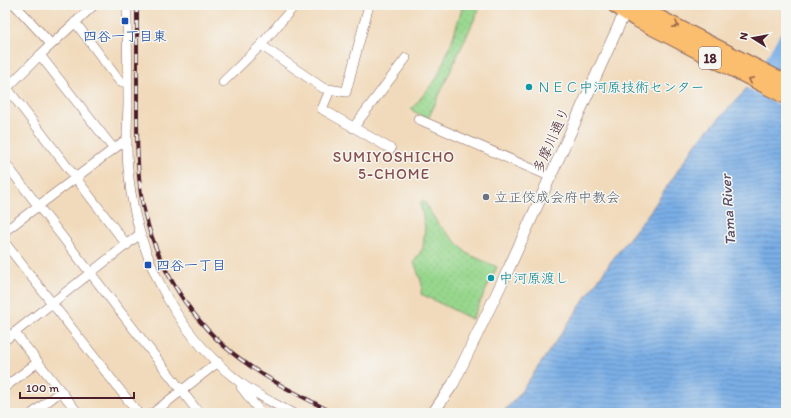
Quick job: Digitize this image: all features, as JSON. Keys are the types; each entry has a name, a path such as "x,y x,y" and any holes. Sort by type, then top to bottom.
{"main road":[{"name":"18","path":"631,9 786,82"},
{"name":"18","path":"631,9 786,97"}],"street":[{"path":"15,5 51,44"},
{"path":"94,5 51,44 6,89 127,244"},
{"path":"127,5 127,139 131,191 140,234 152,266 172,307 198,343 236,379 253,392 292,413"},
{"path":"223,82 261,45 295,5"},
{"path":"261,45 324,88 346,92 369,5"},
{"name":"多摩川通り","path":"433,413 453,384 631,9"},
{"path":"75,22 120,82 128,82"},
{"path":"40,55 113,148"},
{"path":"353,128 406,58"},
{"path":"330,90 322,108 353,128 391,149"},
{"path":"418,119 551,177"},
{"path":"5,232 113,148 127,139"},
{"path":"5,163 9,175 38,206 199,413"},
{"path":"78,413 38,362 8,336 140,234"},
{"path":"5,243 138,413"},
{"path":"5,387 38,362"},
{"path":"153,413 218,362"},
{"path":"236,379 261,413"},
{"path":"33,413 61,391"}],"green space":[{"path":"463,5 481,5 428,119 411,110 437,78 452,41"},
{"path":"423,200 438,224 468,254 497,267 472,319 421,294 422,284 414,262 423,248 425,227 420,203"}],"water":[{"path":"786,40 786,413 502,413 518,396 612,260 652,209 697,142 742,94"}],"pier":[{"path":"755,75 786,91 786,108 745,87"}],"waterway":[{"name":"Tama River","path":"772,62 786,37"}],"railway":[{"path":"137,5 137,143 140,189 148,224 166,269 191,310 224,346 265,376 334,413"}],"place":[{"name":"四谷一丁目東","path":"125,21"},
{"name":"ＮＥＣ中河原技術センター","path":"529,87"},
{"name":"立正佼成会府中教会","path":"486,197"},
{"name":"四谷一丁目","path":"148,265"},
{"name":"中河原渡し","path":"491,278"}],"district":[{"name":"SUMIYOSHICHO 5-CHOME","path":"394,166"}]}
